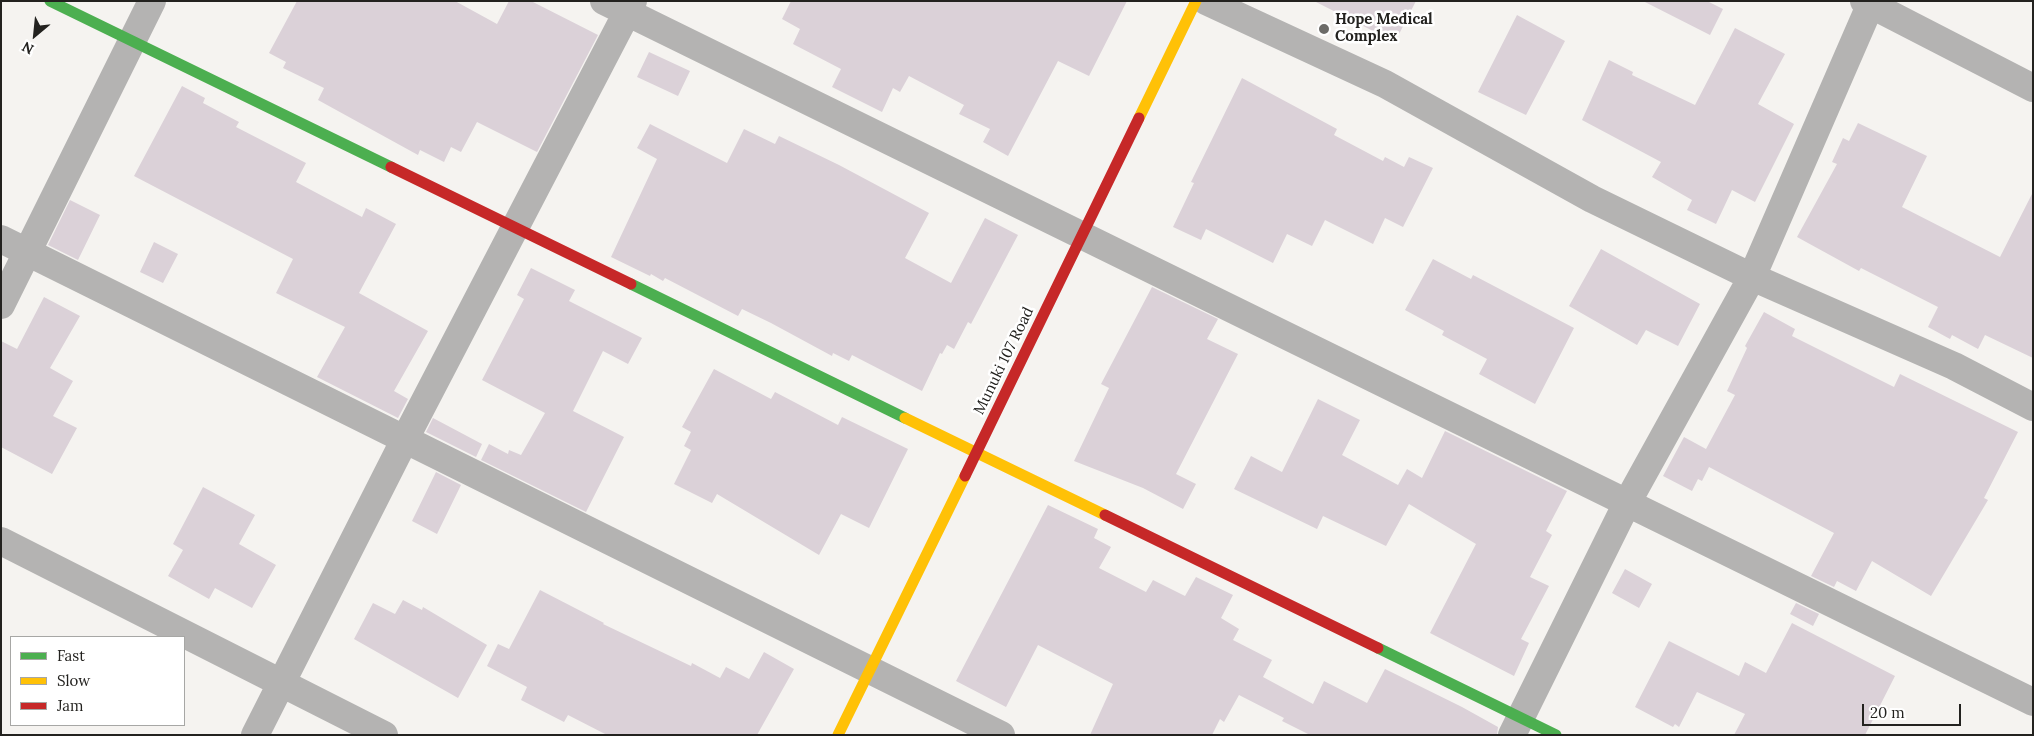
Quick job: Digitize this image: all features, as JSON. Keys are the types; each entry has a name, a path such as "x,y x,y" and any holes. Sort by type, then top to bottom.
{"street":[{"path":"50,1 976,452 1517,726 1556,735"},
{"path":"1,305 152,1"},
{"name":"Munuki 107 Road","path":"838,735 1196,1"},
{"path":"1206,1 1385,84 1592,199 1752,276 1954,366 2033,407"},
{"path":"1517,726 1627,503 1752,276 1868,2 2033,88"},
{"path":"255,735 405,439 515,229 622,5 1082,236 2033,702"},
{"path":"1,239 1001,735"},
{"path":"1,541 384,735"}],"building":[{"path":"297,1 455,1 497,24 509,1 531,1 598,35 537,152 477,122 461,152 451,147 444,162 420,150 418,155 318,100 324,88 283,68 286,62 269,53"},
{"path":"791,1 1127,1 1089,76 1058,61 1008,156 983,142 990,129 959,114 964,105 909,76 900,92 893,88 882,112 832,87 841,69 793,44 800,29 782,19"},
{"path":"1314,1 1416,1 1397,38 1383,31 1381,35"},
{"path":"1643,1 1707,1 1723,9 1710,35"},
{"path":"1517,15 1565,41 1526,115 1478,92"},
{"path":"1735,28 1785,54 1758,104 1794,124 1755,202 1732,190 1716,224 1687,210 1692,200 1652,177 1661,162 1582,120 1609,60 1633,72 1632,75 1695,105"},
{"path":"649,52 690,71 678,96 637,77"},
{"path":"1242,78 1337,129 1334,135 1383,161 1385,157 1404,167 1409,157 1433,168 1403,227 1385,218 1373,244 1325,220 1312,246 1287,234 1273,263 1206,229 1201,240 1173,227 1194,183 1191,182"},
{"path":"182,86 205,98 203,103 239,122 236,127 306,163 296,182 362,217 366,208 396,224 359,293 428,331 394,391 408,399 398,418 317,377 345,327 276,293 293,259 134,176"},
{"path":"1858,123 1927,156 1902,207 2000,257 2033,192 2033,358 1985,335 1978,349 1952,335 1950,339 1928,327 1938,307 1861,268 1859,271 1797,237 1837,164 1832,162 1843,138 1849,141"},
{"path":"650,124 727,163 744,129 775,144 779,136 839,165 929,213 905,258 951,283 985,218 1018,235 971,324 968,322 954,349 947,345 942,354 940,353 922,391 852,355 849,361 833,353 832,356 742,309 738,316 665,278 663,281 651,274 650,276 611,257 657,159 637,148"},
{"path":"70,200 100,215 78,260 48,245"},
{"path":"154,242 178,254 163,283 140,272"},
{"path":"1601,249 1700,304 1678,346 1646,330 1637,345 1569,306"},
{"path":"1433,259 1471,279 1473,275 1574,328 1535,404 1479,374 1487,359 1442,335 1444,331 1405,310"},
{"path":"531,268 575,290 569,301 642,338 628,364 603,351 573,411 624,437 586,512 481,460 489,444 508,454 509,450 521,455 545,413 482,380 524,299 517,295"},
{"path":"1152,287 1218,319 1207,339 1238,354 1176,474 1196,484 1183,509 1143,488 1074,461 1109,388 1101,384"},
{"path":"44,297 80,316 50,368 73,381 53,416 77,428 52,474 1,447 1,341 17,349"},
{"path":"1764,312 1795,329 1792,336 1894,387 1900,374 2018,432 1984,498 1988,500 1931,596 1872,561 1856,591 1837,581 1834,587 1811,576 1834,533 1709,467 1702,481 1698,479 1692,491 1663,476 1684,437 1706,449 1735,395 1727,391 1747,348 1745,346"},
{"path":"714,369 771,399 775,392 838,425 842,417 908,449 869,528 841,514 819,555 717,494 712,503 674,484 691,450 684,446 691,432 682,427"},
{"path":"1318,399 1360,420 1342,455 1398,485 1407,469 1422,478 1445,431 1567,491 1546,531 1552,535 1530,577 1549,586 1521,639 1529,643 1514,676 1430,633 1476,544 1409,504 1386,546 1323,516 1317,529 1234,489 1251,456 1282,472"},
{"path":"433,418 482,444 476,457 426,432"},
{"path":"436,472 461,485 437,534 412,521"},
{"path":"203,487 255,515 239,544 276,565 252,608 215,588 209,599 168,576 183,550 173,544"},
{"path":"1048,505 1098,529 1094,538 1111,547 1099,568 1146,592 1153,580 1185,596 1196,577 1233,595 1221,618 1239,629 1233,640 1272,660 1263,677 1313,704 1324,681 1367,703 1385,669 1498,727 1497,735 1310,735 1282,721 1284,718 1239,695 1224,722 1220,719 1212,735 1090,735 1113,684 1038,645 1006,707 956,681"},
{"path":"1625,569 1652,584 1639,608 1612,593"},
{"path":"540,590 603,624 691,666 692,663 720,678 726,667 749,679 764,652 794,669 757,735 607,735 568,715 564,722 521,700 527,687 487,666 498,644 509,649"},
{"path":"403,600 422,610 423,607 487,645 458,698 354,639 373,603 395,614"},
{"path":"1796,603 1819,614 1813,626 1790,614"},
{"path":"1792,623 1895,676 1865,735 1734,735 1745,714 1697,692 1679,727 1675,724 1673,727 1635,707 1669,641 1739,676 1745,662 1766,673"}],"traffic: fast":[{"path":"50,1 391,167"},
{"path":"631,284 905,418"},
{"path":"1378,648 1556,735"}],"traffic: slow":[{"path":"1139,118 1196,1"},
{"path":"905,418 1105,515"},
{"path":"838,735 965,476"}],"traffic: jam":[{"path":"965,476 1139,118"},
{"path":"391,167 631,284"},
{"path":"1105,515 1378,648"}],"place":[{"name":"Hope Medical Complex","path":"1324,29"}]}
